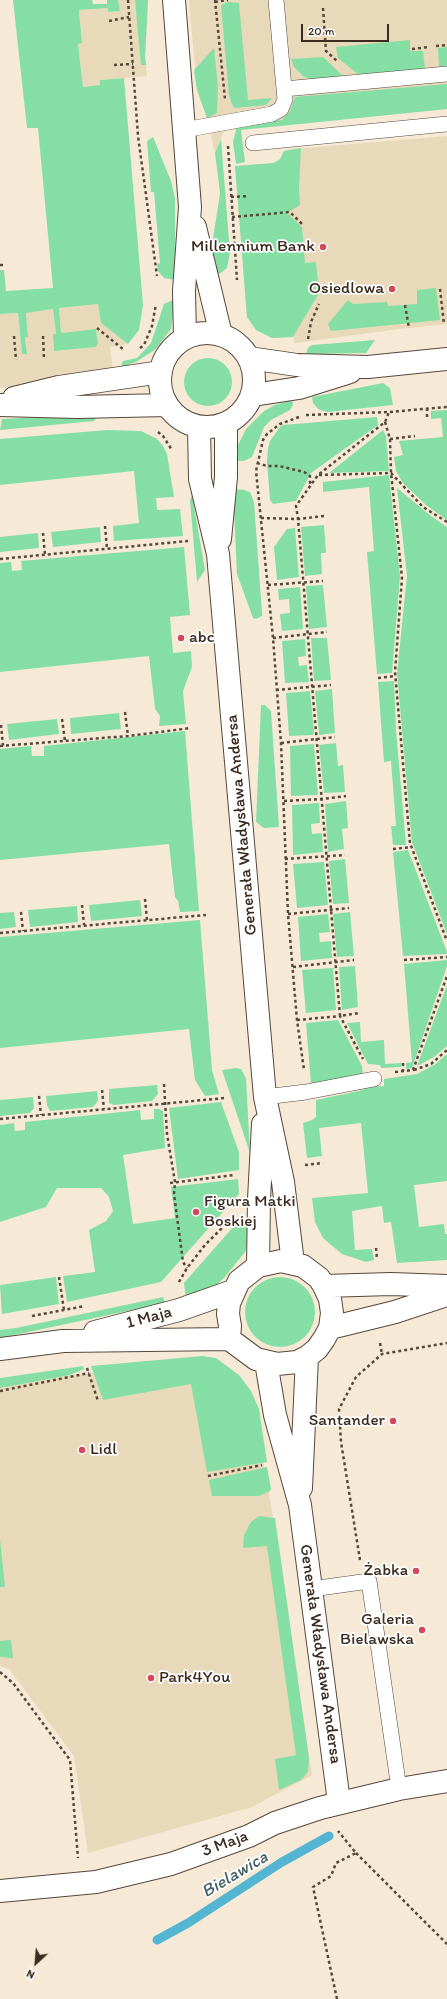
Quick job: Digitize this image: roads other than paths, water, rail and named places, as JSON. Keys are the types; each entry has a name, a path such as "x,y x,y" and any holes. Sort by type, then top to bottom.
{"street":[{"path":"174,0 190,207 184,291 185,338"},
{"path":"190,207 221,335"},
{"path":"197,334 221,335 242,348 249,358 254,370 255,383 253,395 242,412 226,424 213,428 199,427 186,423 176,416 167,405 161,389 161,372 169,352 185,338 197,334"},
{"path":"249,358 297,365 368,367 447,359"},
{"path":"253,395 298,388 368,367"},
{"path":"0,401 59,387 161,372"},
{"path":"0,405 73,407 167,405"},
{"name":"Generała Władysława Andersa","path":"218,554 226,477 226,424"},
{"name":"Generała Władysława Andersa","path":"199,427 200,479 218,554 265,1096 287,1205 293,1263"},
{"name":"Generała Władysława Andersa","path":"258,1266 259,1199 265,1096"},
{"path":"281,1261 293,1263 311,1271 324,1286 330,1299 332,1313 330,1328 317,1349 307,1357 287,1364 266,1362 248,1353 229,1339 229,1302 239,1281 258,1266 281,1261"},
{"path":"324,1286 391,1284 447,1286"},
{"name":"1 Maja","path":"0,1349 63,1340 179,1310 233,1291"},
{"path":"330,1328 395,1312 447,1295"},
{"name":"1 Maja","path":"63,1340 229,1339"},
{"name":"Generała Władysława Andersa","path":"300,1505 307,1357"},
{"name":"Generała Władysława Andersa","path":"266,1362 275,1415 300,1505 312,1589 330,1805"},
{"name":"3 Maja","path":"0,1891 96,1882 171,1864 249,1836 275,1823 330,1805 399,1788 447,1781"}],"lane":[{"path":"184,130 272,114 281,109 285,99 276,0"},
{"path":"284,89 447,74"},
{"path":"253,143 447,124"},
{"path":"265,1096 306,1092 374,1079"},
{"path":"312,1589 369,1581 399,1788"}],"waterway":[{"name":"Bielawica","path":"157,1940 188,1923 282,1862 329,1836"}],"place":[{"name":"Millennium Bank","path":"323,247"},
{"name":"Osiedlowa","path":"392,289"},
{"name":"abc","path":"181,638"},
{"name":"Figura Matki Boskiej","path":"196,1212"},
{"name":"Santander","path":"393,1421"},
{"name":"Lidl","path":"82,1450"},
{"name":"Żabka","path":"416,1571"},
{"name":"Galeria Bielawska","path":"422,1630"},
{"name":"Park4You","path":"151,1678"}]}
